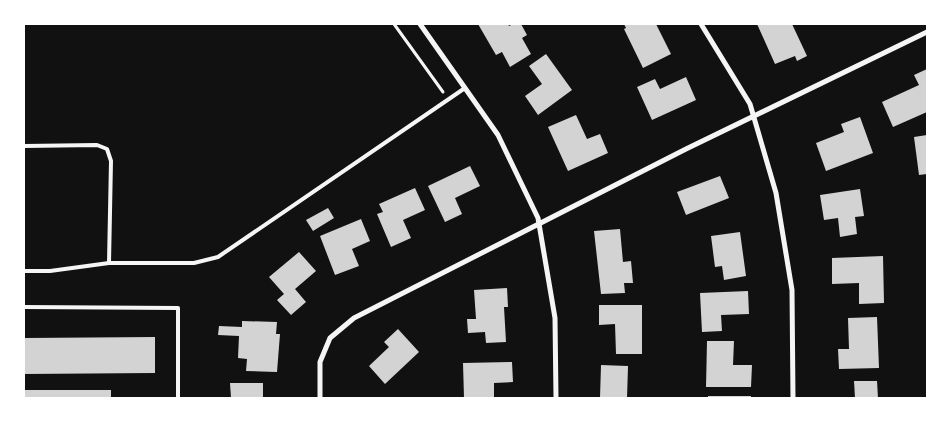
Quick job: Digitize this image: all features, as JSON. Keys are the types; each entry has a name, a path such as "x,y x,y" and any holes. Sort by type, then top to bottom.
{"street":[{"path":"420,24 498,135 538,218 555,318 556,398"},
{"path":"700,24 750,104 776,193 792,290 793,398"},
{"path":"320,398 320,362 330,338 354,318 753,116 927,32"}],"lane":[{"path":"24,271 50,271 109,263 194,263 218,257 465,88"},
{"path":"24,146 97,145 107,149 111,160 109,263"},
{"path":"24,308 178,308 178,398"}],"path":[{"path":"394,24 448,99"}],"building":[{"path":"478,24 508,24 509,26 521,24 527,35 522,38 531,54 510,67 502,52 496,55"},
{"path":"624,24 656,24 671,54 643,68 624,29 626,28"},
{"path":"757,24 792,24 807,56 797,61 795,56 775,64"},
{"path":"546,54 572,90 538,115 525,96 542,84 529,66"},
{"path":"927,69 927,112 893,127 882,102 919,85 914,75"},
{"path":"686,77 696,100 652,120 637,87 655,79 660,89"},
{"path":"576,115 587,139 600,134 608,153 568,171 548,127"},
{"path":"860,117 873,153 826,171 816,143 844,132 841,124"},
{"path":"927,135 927,174 919,175 914,137"},
{"path":"470,166 480,186 455,198 462,214 445,222 428,186"},
{"path":"720,176 729,198 686,215 677,192"},
{"path":"415,188 425,210 403,220 411,238 391,247 377,214 383,212 379,204"},
{"path":"860,189 864,216 855,217 857,234 840,237 838,218 824,220 820,195"},
{"path":"328,208 334,218 313,231 306,220"},
{"path":"361,219 370,241 352,249 359,266 335,275 320,236"},
{"path":"620,229 623,262 631,261 633,283 624,283 625,293 601,294 594,231"},
{"path":"740,232 746,276 724,280 722,266 715,267 711,236"},
{"path":"299,252 316,271 295,289 306,302 291,315 277,300 284,294 269,277"},
{"path":"883,256 884,303 859,304 859,283 832,284 832,258"},
{"path":"507,288 508,307 504,307 506,342 486,343 485,332 468,333 467,319 476,319 474,290"},
{"path":"748,291 749,314 721,315 722,331 702,332 700,293"},
{"path":"599,305 642,305 642,354 616,354 615,324 599,325"},
{"path":"877,317 879,368 839,369 838,349 849,349 848,318"},
{"path":"242,321 277,322 276,334 280,334 277,372 246,371 247,359 238,358 239,336 218,335 219,326 242,327"},
{"path":"398,329 419,352 385,384 369,366 389,347 384,342"},
{"path":"155,337 155,373 24,374 24,338"},
{"path":"707,341 734,341 733,365 752,365 751,387 706,387"},
{"path":"512,362 513,382 494,383 494,398 464,398 463,363"},
{"path":"601,365 628,366 627,398 600,398"},
{"path":"854,381 877,381 878,398 855,398"},
{"path":"230,383 263,383 263,398 231,398"},
{"path":"24,390 111,390 111,398 24,398"},
{"path":"708,396 751,396 751,398 708,398"}]}
